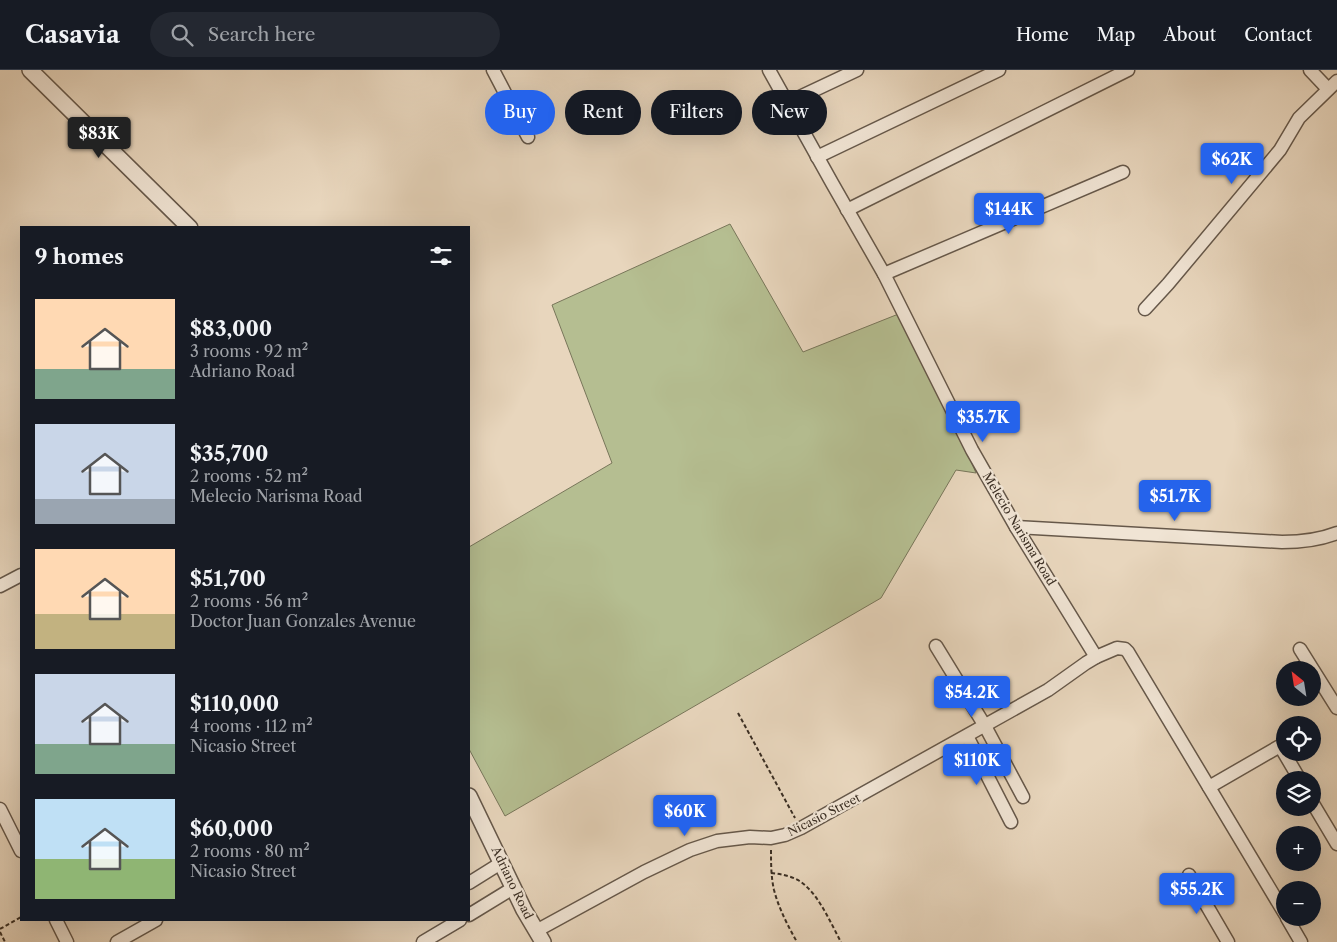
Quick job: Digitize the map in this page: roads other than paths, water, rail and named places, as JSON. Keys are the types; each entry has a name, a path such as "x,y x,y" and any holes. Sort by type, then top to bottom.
{"street":[{"path":"30,70 188,226"},
{"path":"493,70 528,137"},
{"name":"Melecio Narisma Road","path":"769,70 780,90"},
{"path":"815,90 857,70"},
{"path":"817,157 999,70"},
{"path":"847,210 1128,70"},
{"path":"1145,309 1280,150 1299,118 1332,85 1310,70"},
{"name":"Melecio Narisma Road","path":"805,135 884,274 972,450 1016,527 1096,657"},
{"path":"884,274 1123,172"},
{"path":"1016,527 1282,542 1303,542 1324,538 1337,533"},
{"path":"0,586 20,575"},
{"path":"936,646 985,726 1023,797"},
{"path":"1096,657 1117,648 1125,648 1128,652 1276,899"},
{"path":"1300,649 1337,708"},
{"name":"Nicasio Street","path":"540,937 644,872 690,850 717,841 771,838 785,835 801,828 1048,690 1096,657"},
{"path":"967,736 1011,822"},
{"path":"1209,786 1280,746 1295,771"},
{"name":"Adriano Road","path":"470,798 513,888 540,937"},
{"path":"0,809 20,850"},
{"path":"1320,816 1337,844"},
{"path":"470,882 502,863"},
{"path":"1189,875 1228,942"},
{"path":"470,914 513,888"},
{"path":"56,921 67,942"},
{"path":"117,942 154,921"},
{"path":"423,942 458,921"},
{"path":"1292,926 1302,942"}]}
